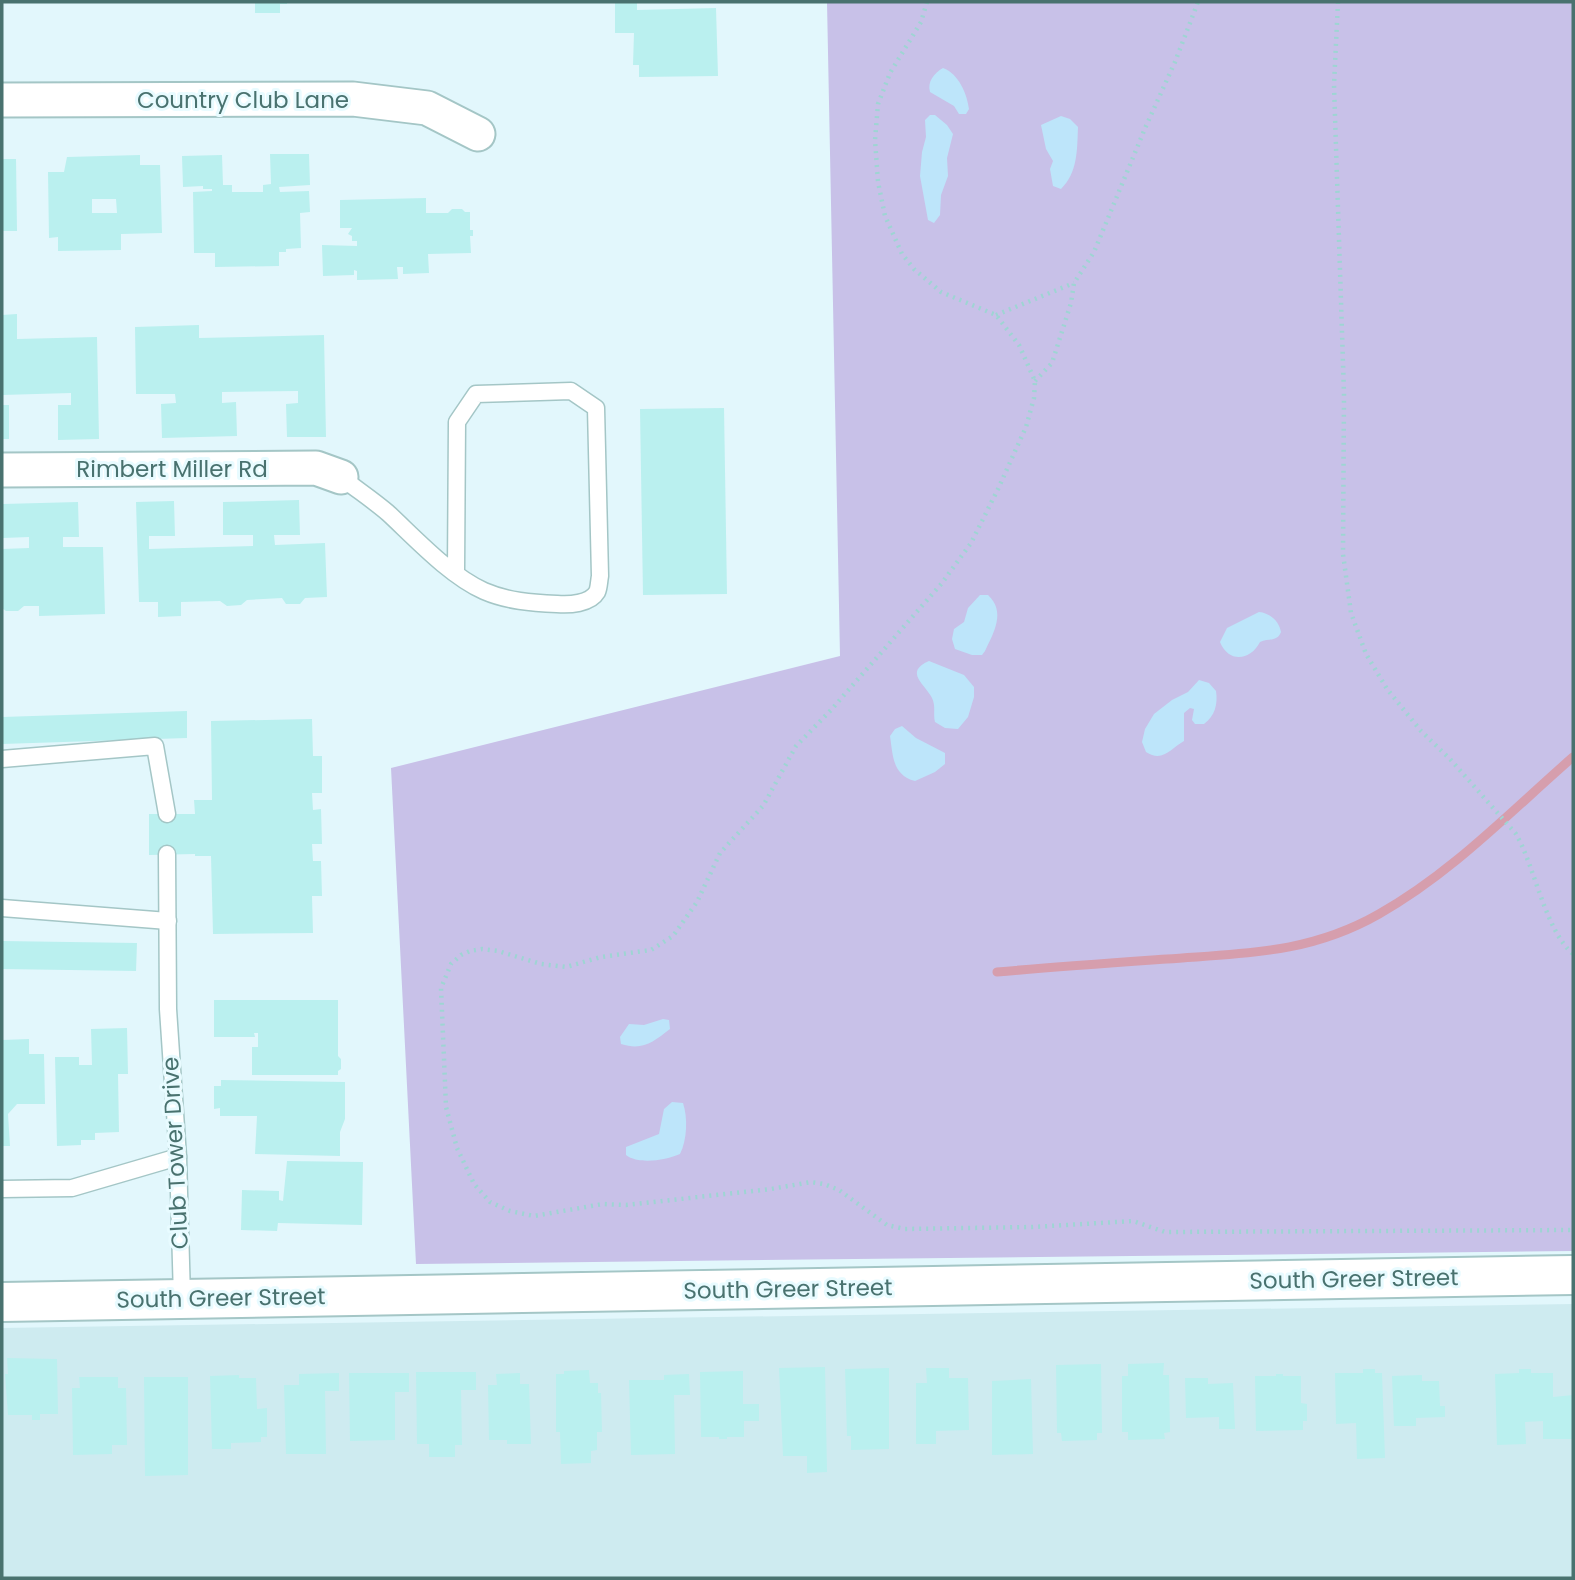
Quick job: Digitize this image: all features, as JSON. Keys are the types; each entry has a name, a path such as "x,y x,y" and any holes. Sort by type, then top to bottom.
{"street":[{"name":"Country Club Lane","path":"2,100 353,99 427,108 478,134"},
{"name":"Rimbert Miller Rd","path":"2,470 316,468 341,477"},
{"name":"South Greer Street","path":"2,1302 1573,1275"}],"lane":[{"path":"341,477 456,572 481,590 532,603 568,605 589,599 597,592 600,576 596,408 571,391 476,394 457,422 456,572"},
{"path":"2,759 155,746 167,814"},
{"name":"Club Tower Drive","path":"167,855 168,1009 178,1157 182,1298"},
{"path":"2,908 167,920"},
{"path":"2,1189 72,1188 178,1157"}],"path":[{"path":"928,2 921,22 890,73 878,104 875,140 881,202 893,237 914,269 941,292 996,315 1019,345 1035,381 1031,412 1021,439 971,543 921,607 796,746 763,806 720,853 690,914 673,936 651,950 601,957 566,967 541,964 482,949 461,955 451,964 441,988 446,1107 457,1148 474,1184 490,1202 510,1211 534,1216 603,1204 626,1205 811,1182 839,1190 887,1225 905,1229 1007,1228 1133,1221 1164,1233 1573,1230"},
{"path":"1035,381 1052,363 1071,303 1074,283 1094,251 1146,125 1185,40 1198,2"},
{"path":"1338,2 1334,85 1344,394 1342,554 1348,597 1360,641 1372,666 1421,731 1516,834 1562,942 1573,954"},
{"path":"996,315 1074,283"}],"shaded area":[{"path":"827,2 1573,2 1573,1251 416,1264 391,768 840,656"},
{"path":"1573,1304 1573,1578 2,1578 2,1328"}],"sand":[{"path":"943,68 954,75 961,85 969,109 966,114 959,114 954,106 930,92 932,78"},
{"path":"930,115 935,115 953,134 947,158 948,176 941,195 940,215 934,223 928,220 920,176 926,137 925,120"},
{"path":"1061,116 1070,119 1078,127 1074,168 1061,189 1053,186 1050,169 1053,161 1046,149 1041,125"},
{"path":"980,595 988,595 993,602 997,622 982,655 972,655 955,649 952,639 954,629 964,622 968,608"},
{"path":"1259,612 1276,621 1281,632 1279,635 1275,639 1260,642 1246,656 1229,654 1220,642 1227,628"},
{"path":"929,661 964,675 974,687 968,717 958,729 945,728 935,722 933,701 917,674 921,665"},
{"path":"1199,680 1209,683 1216,691 1217,701 1211,717 1204,724 1195,724 1192,720 1194,709 1190,708 1184,713 1184,741 1162,755 1146,752 1142,742 1145,729 1154,714 1188,692"},
{"path":"902,726 916,738 945,753 945,764 915,781 902,774 893,757 890,736 895,729"},
{"path":"663,1019 669,1020 670,1029 653,1041 642,1046 621,1044 620,1037 629,1024 644,1025"},
{"path":"672,1102 683,1103 686,1115 685,1136 680,1154 645,1161 626,1155 626,1147 659,1134 664,1109"}],"building":[{"path":"255,2 287,4 280,4 280,13 255,13"},
{"path":"615,2 637,2 637,10 716,8 718,76 639,77 639,65 633,65 634,33 615,33"},
{"path":"270,154 309,154 310,185 279,187 280,192 309,191 310,212 300,213 301,248 279,252 279,266 215,267 215,253 194,253 193,192 212,189 203,189 203,186 183,187 182,156 222,155 223,185 232,185 232,192 263,192 263,185 271,184"},
{"path":"140,155 140,165 160,165 162,233 121,234 121,250 58,251 58,237 49,238 48,172 64,172 67,157","holes":["92,199 116,199 117,213 92,213"]},
{"path":"2,159 16,159 17,231 2,231"},
{"path":"426,198 426,213 448,213 452,209 470,212 470,230 473,230 473,236 470,236 471,253 428,254 429,273 403,274 403,267 397,267 398,279 357,280 357,271 354,270 354,275 323,276 322,245 357,246 357,241 352,241 352,236 348,234 352,228 340,228 340,200"},
{"path":"17,314 17,339 97,337 99,439 58,440 58,405 71,405 71,393 2,395 2,315"},
{"path":"199,325 199,338 324,335 326,437 287,437 286,404 298,403 298,391 222,392 222,403 236,402 237,436 162,438 161,404 176,403 175,394 136,394 135,327"},
{"path":"2,405 9,405 9,439 2,439"},
{"path":"724,408 727,594 643,595 640,409"},
{"path":"299,500 300,535 274,535 275,545 325,543 327,597 305,598 300,604 286,604 282,598 247,600 241,605 227,606 220,601 181,602 181,616 158,617 158,602 139,602 136,502 174,501 175,536 149,536 149,549 253,546 253,535 223,535 223,502"},
{"path":"78,502 79,537 63,537 63,547 103,547 105,614 39,616 39,606 24,606 18,611 6,611 2,608 2,549 29,548 29,537 3,538 3,504"},
{"path":"187,711 187,738 2,744 2,717"},
{"path":"312,719 313,756 322,756 322,793 312,793 313,810 321,809 322,844 312,844 313,861 321,861 322,896 312,896 313,933 213,934 211,856 149,855 149,814 195,814 194,800 212,800 211,721"},
{"path":"2,941 137,943 136,971 2,969"},
{"path":"214,1000 338,1000 338,1056 341,1059 341,1069 338,1075 252,1075 252,1047 258,1047 258,1033 254,1033 255,1037 214,1037"},
{"path":"127,1028 128,1074 118,1074 119,1132 95,1133 95,1140 81,1140 81,1145 57,1146 55,1057 79,1057 79,1065 92,1065 91,1029"},
{"path":"29,1039 29,1054 44,1054 45,1104 17,1104 8,1114 10,1146 2,1146 2,1040"},
{"path":"221,1080 345,1082 345,1119 340,1132 340,1156 255,1154 257,1116 220,1116 220,1108 214,1109 214,1086 221,1086"},
{"path":"287,1161 363,1162 362,1225 278,1223 277,1231 241,1230 242,1190 279,1191 279,1200 283,1201"},
{"path":"7,1358 57,1359 58,1414 40,1414 40,1420 32,1420 32,1415 8,1415 5,1374 8,1374"},
{"path":"1164,1363 1163,1375 1169,1375 1170,1432 1164,1433 1165,1439 1128,1440 1128,1432 1122,1432 1122,1376 1128,1376 1128,1364"},
{"path":"1101,1364 1102,1433 1097,1433 1097,1440 1062,1441 1061,1433 1057,1433 1056,1365"},
{"path":"825,1367 827,1472 807,1473 807,1456 783,1456 779,1368"},
{"path":"889,1368 889,1449 851,1450 851,1436 847,1436 845,1369"},
{"path":"926,1368 949,1368 949,1378 968,1378 969,1430 936,1431 936,1444 916,1444 916,1383 927,1383"},
{"path":"1363,1369 1375,1369 1375,1373 1382,1373 1385,1458 1357,1459 1356,1423 1336,1424 1335,1373 1363,1373"},
{"path":"1519,1369 1531,1369 1531,1373 1553,1373 1553,1397 1573,1395 1573,1439 1543,1439 1543,1421 1525,1422 1526,1444 1497,1445 1495,1374 1519,1373"},
{"path":"589,1370 590,1383 598,1383 598,1393 601,1393 602,1432 597,1432 597,1450 591,1451 591,1463 561,1464 560,1432 556,1432 556,1374"},
{"path":"743,1371 743,1404 759,1404 759,1421 744,1421 744,1437 701,1437 700,1372"},
{"path":"416,1372 476,1372 476,1390 461,1390 462,1445 455,1445 455,1457 429,1457 429,1444 417,1444"},
{"path":"339,1373 339,1391 325,1391 326,1454 286,1454 284,1385 299,1385 299,1374"},
{"path":"349,1373 409,1373 409,1392 395,1392 395,1440 350,1441"},
{"path":"520,1373 520,1384 529,1384 531,1444 507,1444 507,1440 489,1440 488,1385 497,1385 496,1374"},
{"path":"689,1374 690,1395 674,1395 675,1454 631,1455 629,1380 664,1380 664,1375"},
{"path":"239,1375 239,1378 256,1378 257,1409 267,1408 267,1437 261,1437 261,1442 231,1443 231,1449 212,1449 210,1376"},
{"path":"1422,1375 1422,1381 1439,1381 1440,1406 1445,1406 1445,1417 1416,1418 1416,1426 1394,1426 1392,1376"},
{"path":"1255,1376 1301,1376 1301,1403 1307,1404 1307,1421 1303,1421 1303,1430 1256,1431"},
{"path":"79,1377 118,1377 118,1388 126,1388 127,1445 112,1445 112,1454 73,1455 72,1388 80,1388"},
{"path":"144,1377 188,1377 188,1475 145,1476"},
{"path":"1185,1378 1208,1378 1208,1384 1233,1383 1235,1429 1219,1429 1219,1417 1186,1418"},
{"path":"1031,1379 1033,1454 992,1455 992,1381"}],"waterway":[{"path":"997,972 1250,953 1327,937 1379,914 1431,880 1573,757"}]}
